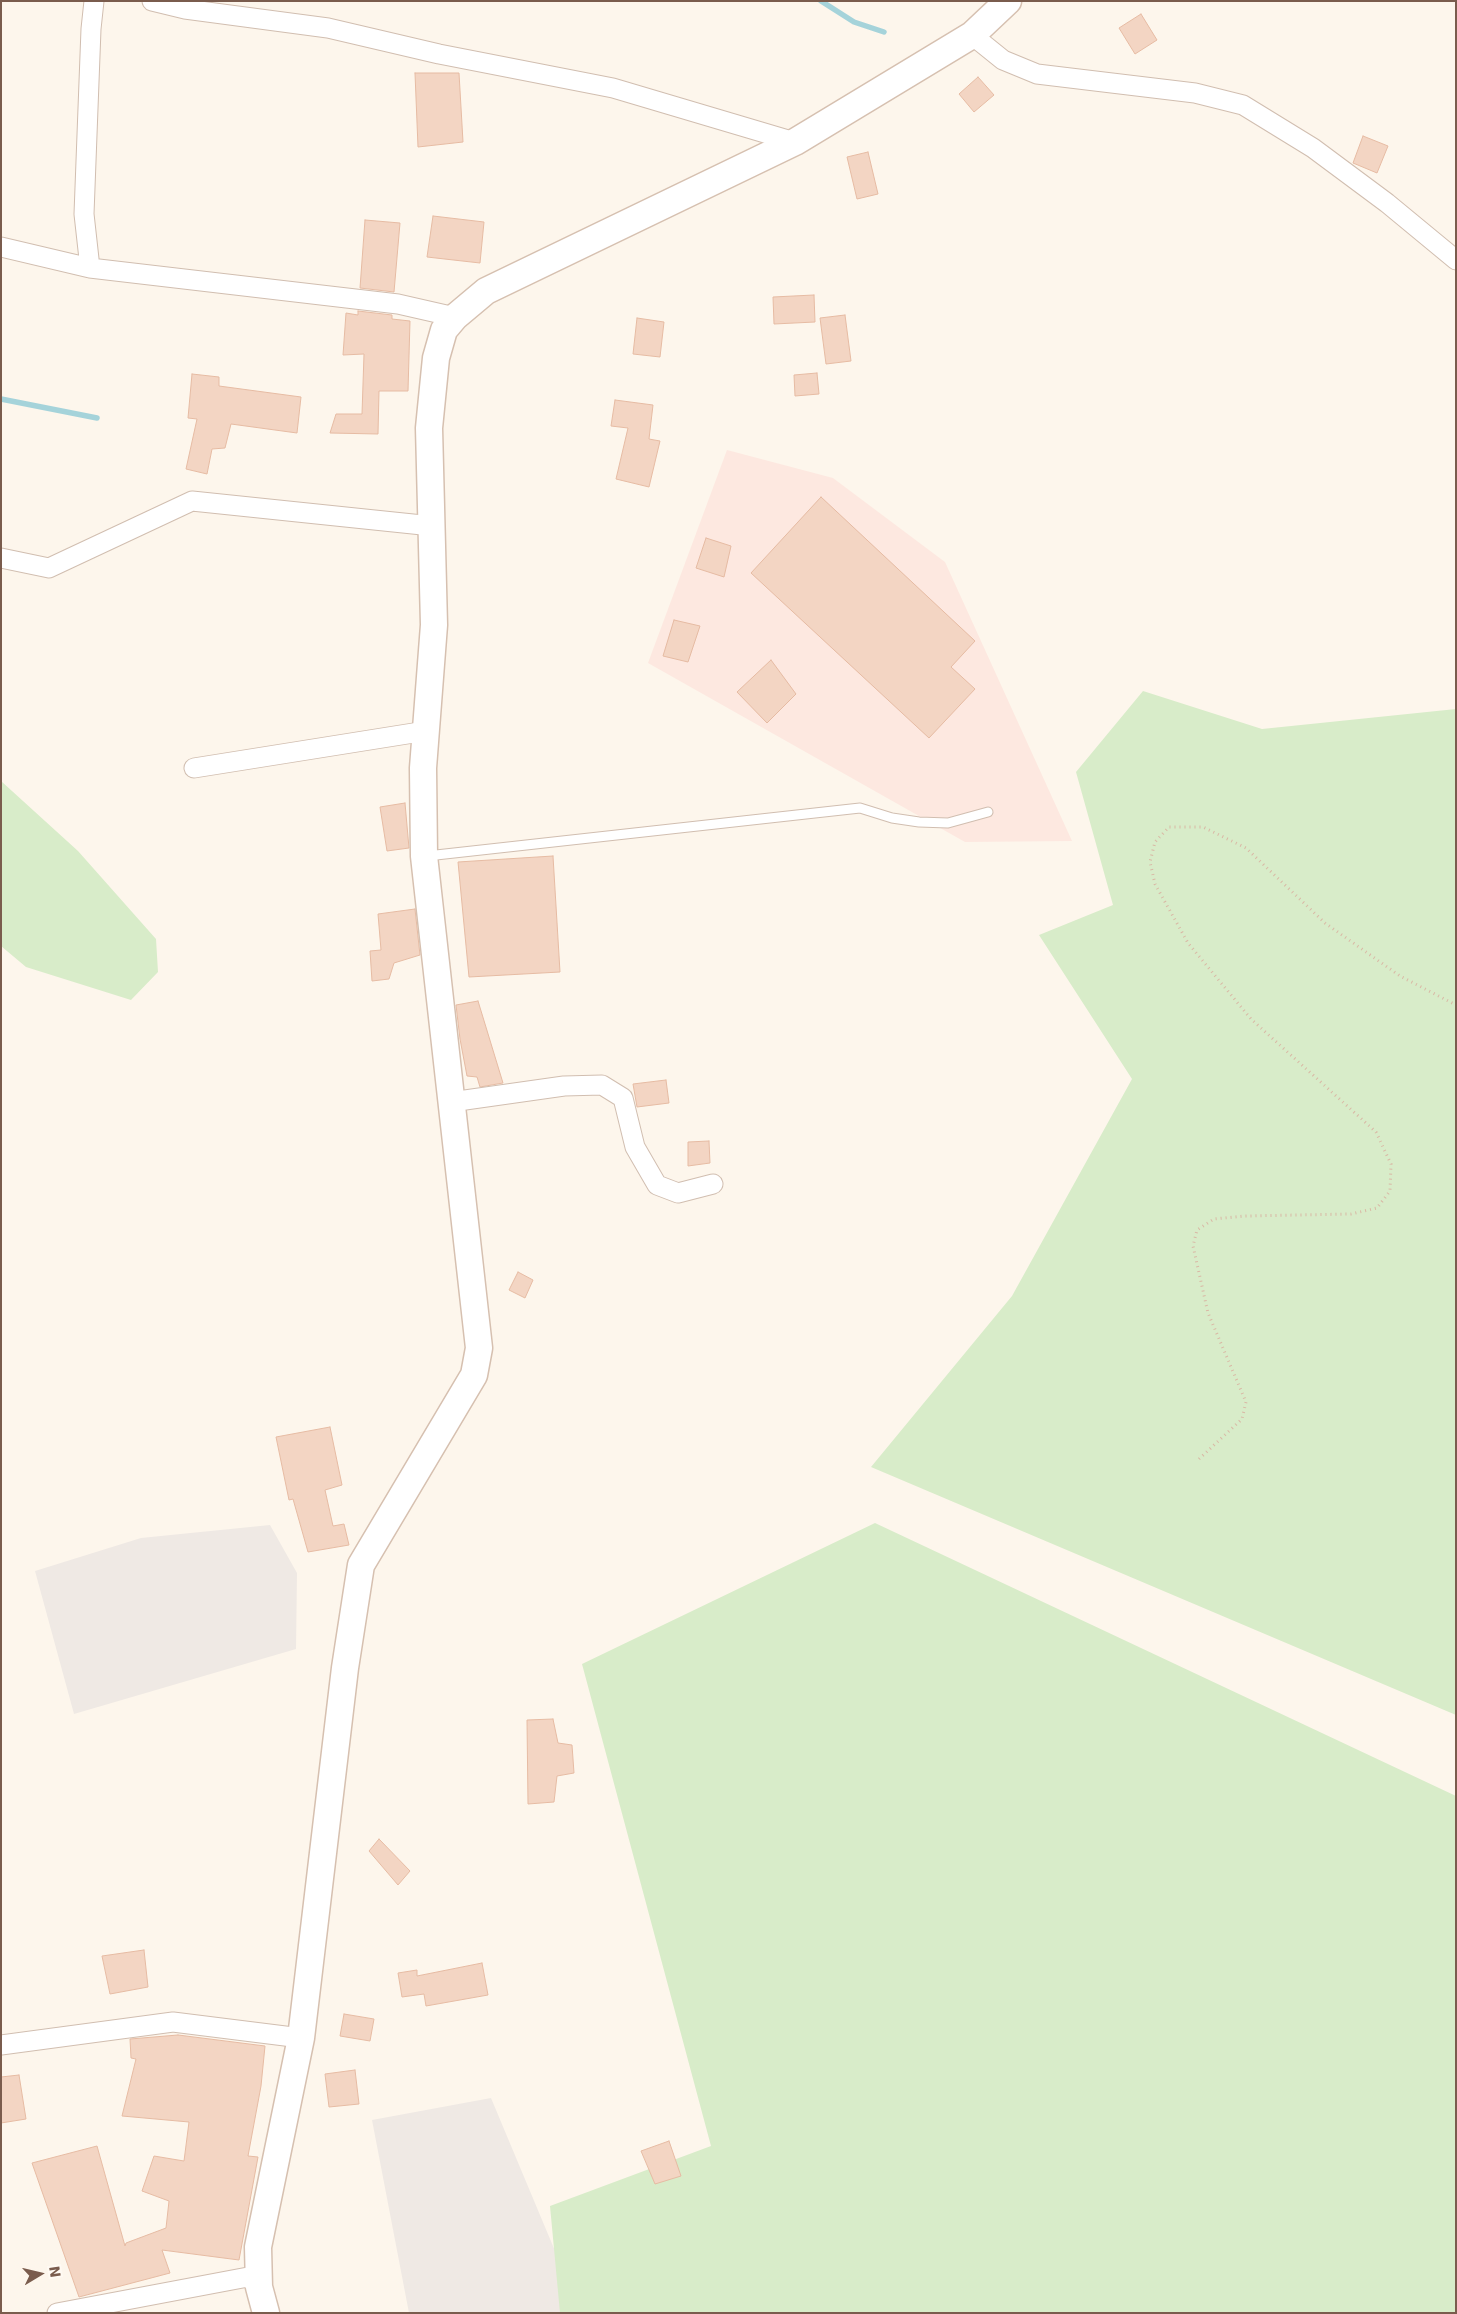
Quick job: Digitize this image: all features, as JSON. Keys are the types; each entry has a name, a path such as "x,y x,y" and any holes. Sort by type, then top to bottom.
{"street":[{"path":"90,268 84,214 91,29 94,1"},
{"path":"152,1 185,10 328,28 439,54 613,88 795,142"},
{"path":"266,2313 259,2287 258,2247 301,2038 345,1668 361,1565 474,1375 479,1348 424,856 423,768 434,624 429,428 436,358 444,330 455,317 486,292 795,142 972,35 1008,1"},
{"path":"972,35 1003,60 1037,74 1195,93 1243,105 1313,148 1387,203 1456,260"},
{"path":"1,247 90,268 398,304 455,317"},
{"path":"1,558 49,568 192,501 432,526"},
{"path":"194,768 426,731"},
{"path":"451,1102 564,1086 602,1085 624,1098 636,1147 657,1185 678,1193 713,1184"},
{"path":"1,2044 173,2022 301,2038"},
{"path":"57,2313 248,2277 259,2287"}],"lane":[{"path":"424,856 860,808 892,818 919,822 948,823 988,812"}],"path":[{"path":"1199,1460 1242,1419 1246,1402 1208,1313 1194,1246 1197,1230 1214,1219 1245,1216 1351,1214 1377,1208 1390,1191 1391,1164 1376,1132 1251,1018 1188,943 1155,884 1150,862 1155,842 1168,827 1203,827 1246,848 1325,923 1400,976 1456,1005"}],"shaded area":[{"path":"727,450 833,478 945,562 1072,841 965,842 648,663"},
{"path":"270,1525 297,1573 296,1649 74,1714 35,1571 141,1538"},
{"path":"491,2098 563,2270 562,2313 409,2313 372,2120"}],"green space":[{"path":"1143,691 1262,729 1456,709 1456,1715 871,1467 1012,1296 1132,1079 1039,935 1113,905 1076,772"},
{"path":"1,781 78,851 156,939 158,972 131,1000 26,967 1,946"},
{"path":"875,1523 1456,1796 1456,2313 560,2313 550,2206 711,2146 582,1664"}],"building":[{"path":"1141,14 1157,40 1135,54 1119,28"},
{"path":"415,73 459,73 463,142 418,147"},
{"path":"978,77 994,95 974,112 959,94"},
{"path":"1363,136 1388,146 1377,173 1353,163"},
{"path":"868,152 878,194 857,199 847,157"},
{"path":"433,216 484,222 480,263 427,257"},
{"path":"365,220 400,223 394,292 360,288"},
{"path":"814,295 815,322 774,324 773,297"},
{"path":"358,311 392,315 392,319 410,321 408,391 379,391 378,434 330,433 336,414 362,414 364,354 343,355 346,313 358,315"},
{"path":"845,315 851,361 826,364 820,318"},
{"path":"637,318 664,322 660,357 633,354"},
{"path":"817,373 819,394 795,396 794,375"},
{"path":"192,374 219,377 219,386 301,397 297,433 231,424 225,448 212,449 207,474 186,469 197,419 188,418"},
{"path":"615,400 653,405 649,439 660,441 649,487 616,479 628,428 611,426"},
{"path":"821,497 975,641 951,667 975,689 929,738 751,573"},
{"path":"706,538 731,546 724,577 696,568"},
{"path":"674,620 700,626 688,662 663,656"},
{"path":"771,660 796,694 767,723 737,692"},
{"path":"405,803 409,848 387,851 380,807"},
{"path":"553,856 560,972 469,977 458,862"},
{"path":"415,909 420,955 394,963 389,979 372,981 370,951 381,950 378,914"},
{"path":"478,1001 503,1083 480,1087 477,1077 467,1076 456,1005"},
{"path":"666,1080 669,1103 637,1107 633,1084"},
{"path":"709,1141 710,1163 688,1166 688,1142"},
{"path":"518,1272 533,1280 525,1298 509,1290"},
{"path":"330,1427 342,1485 325,1490 333,1526 344,1524 349,1545 308,1552 293,1499 289,1500 276,1437"},
{"path":"553,1719 558,1743 572,1745 574,1773 557,1776 554,1802 528,1804 527,1720"},
{"path":"379,1839 410,1871 398,1885 369,1851"},
{"path":"144,1950 148,1987 110,1994 102,1956"},
{"path":"482,1963 488,1995 426,2006 424,1994 402,1997 398,1973 417,1970 417,1976"},
{"path":"344,2014 374,2019 370,2041 340,2036"},
{"path":"178,2035 265,2046 261,2086 248,2156 258,2157 239,2260 162,2250 170,2273 79,2297 32,2163 97,2146 125,2246 126,2243 166,2228 169,2201 142,2191 154,2156 184,2161 189,2122 122,2116 136,2059 131,2058 130,2039"},
{"path":"355,2070 359,2104 329,2107 325,2074"},
{"path":"19,2075 26,2119 1,2123 1,2077"},
{"path":"669,2141 681,2176 655,2184 641,2151"}],"waterway":[{"path":"821,1 854,22 884,32"},
{"path":"1,399 97,418"}]}
